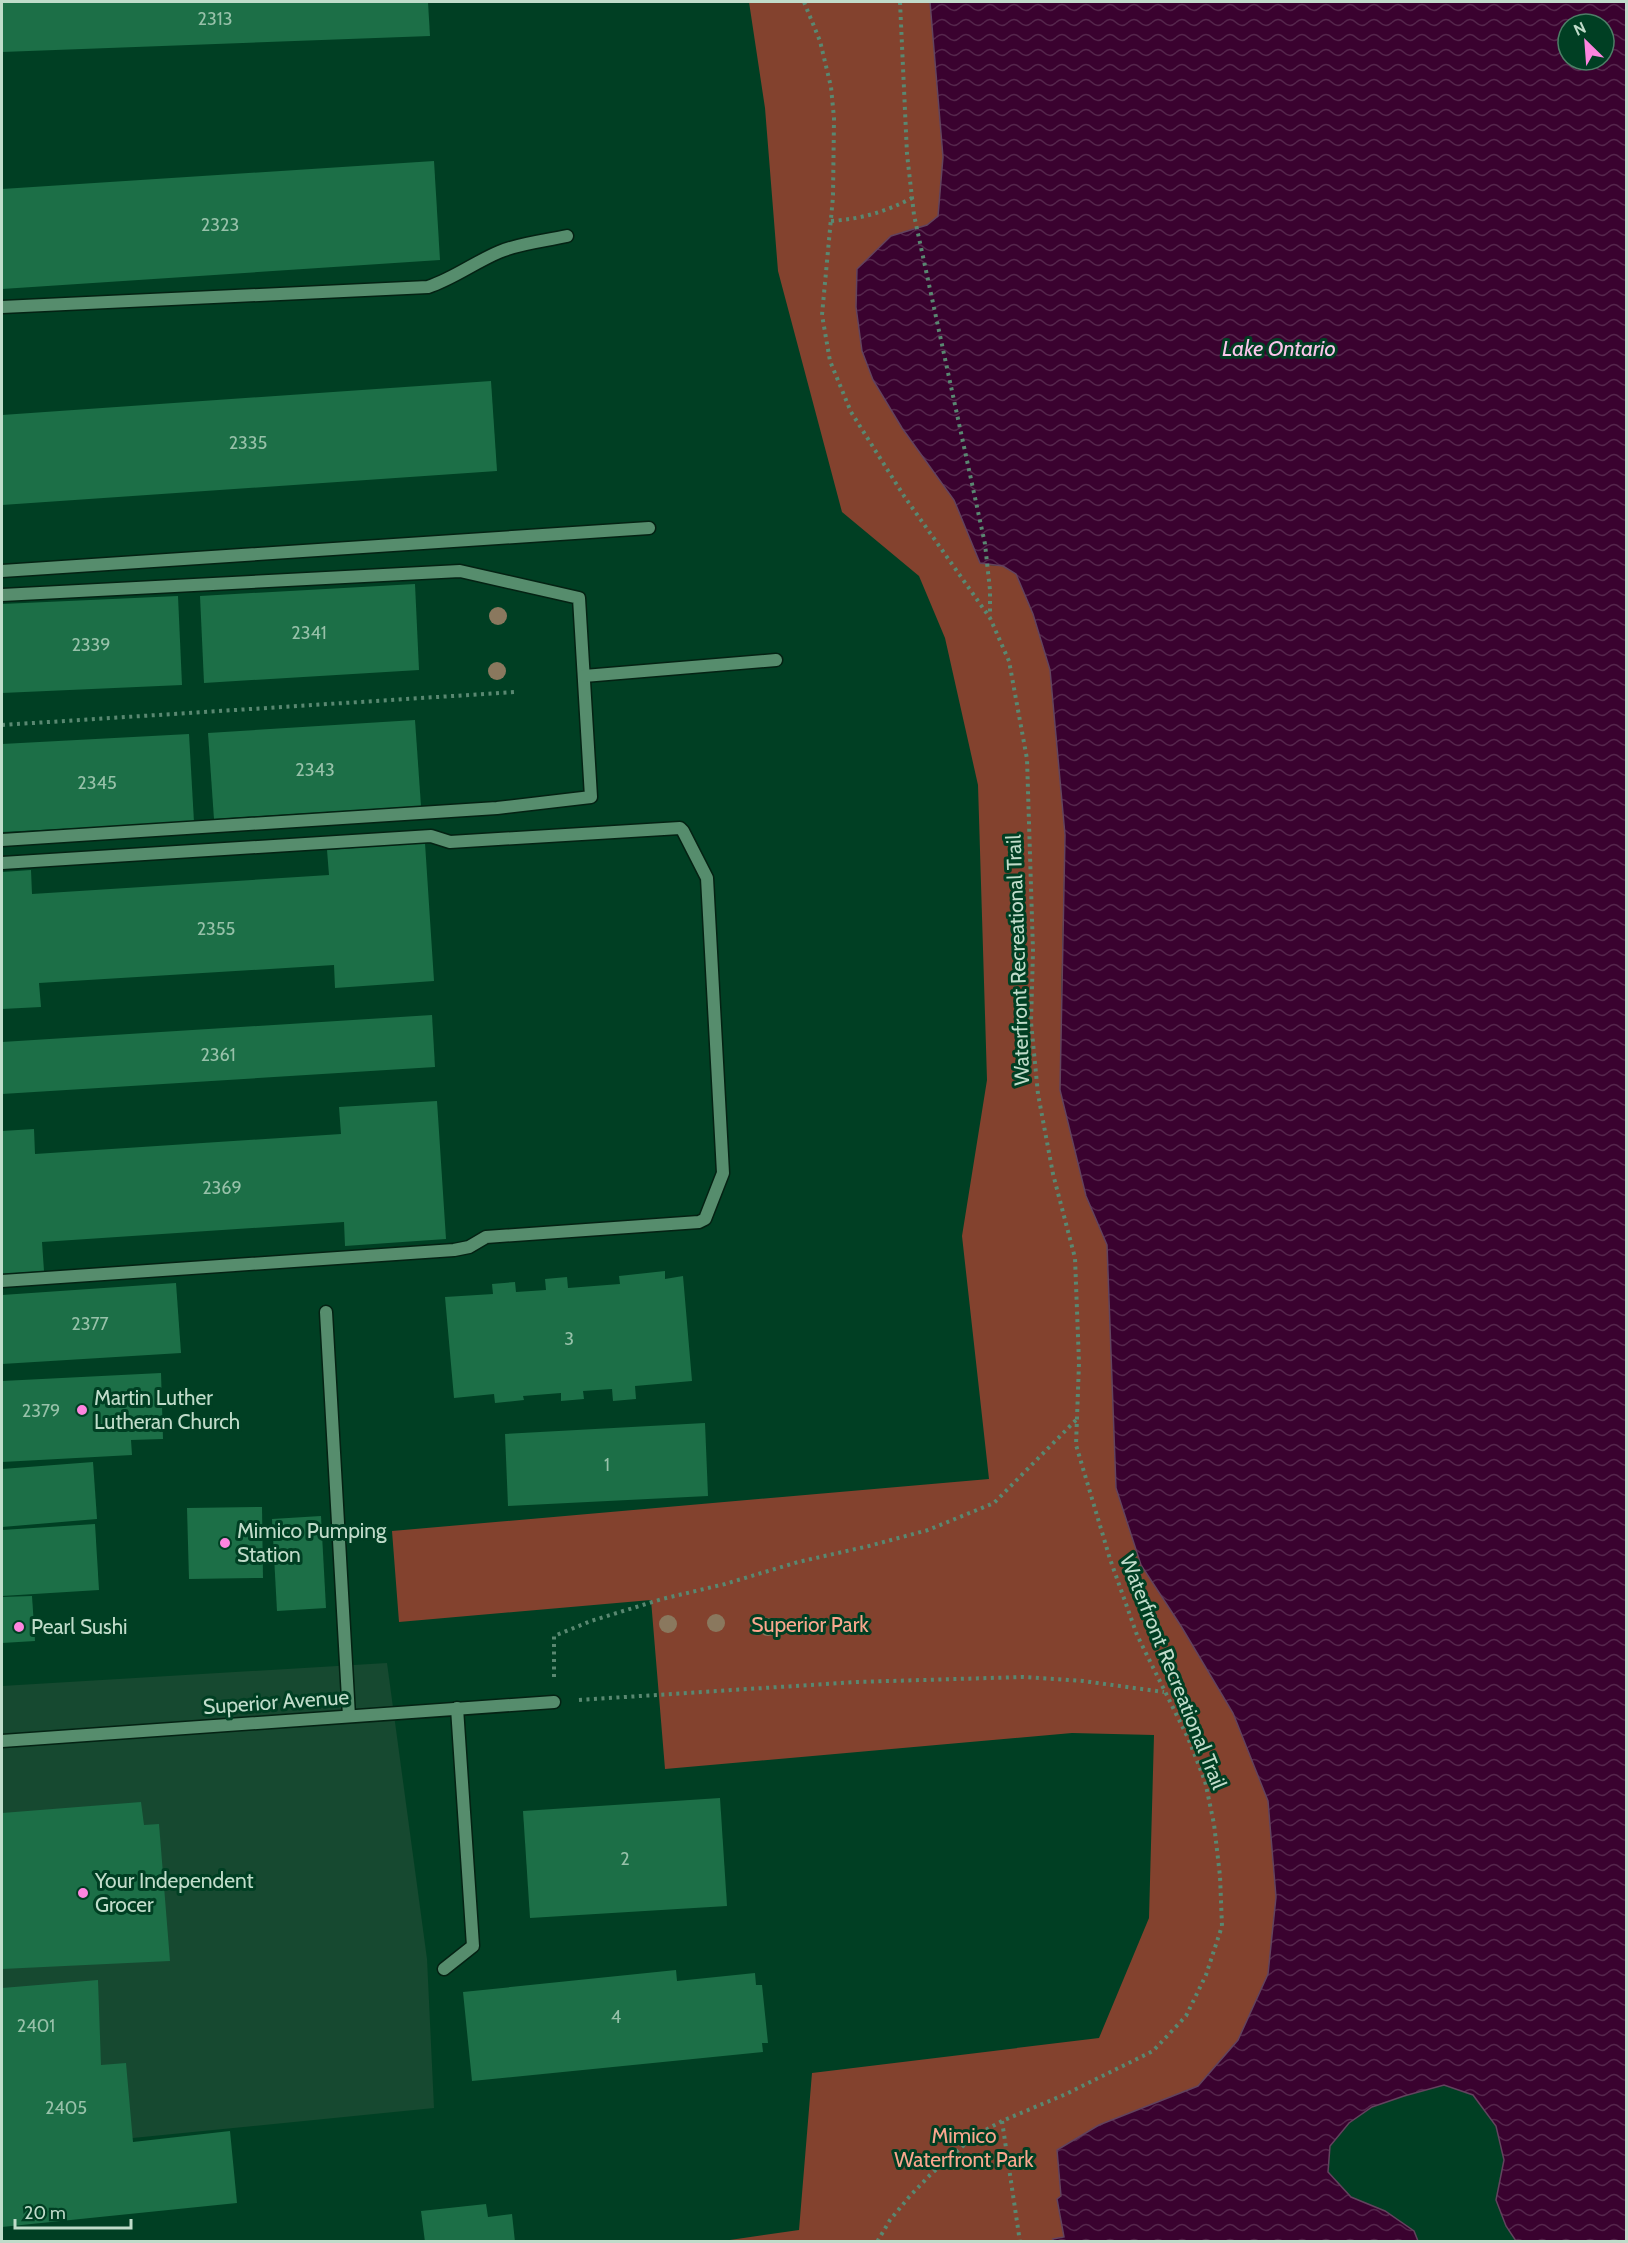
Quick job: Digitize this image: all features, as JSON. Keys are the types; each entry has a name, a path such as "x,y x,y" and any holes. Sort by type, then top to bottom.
{"street":[{"path":"2,307 428,287 498,252 567,236"},
{"path":"2,571 649,528"},
{"path":"2,596 460,571 579,598 591,797 497,808 2,840"},
{"path":"584,676 776,660"},
{"path":"2,863 431,836 450,842 680,828 707,878 723,1173 705,1219 699,1222 486,1237 469,1247 454,1250 2,1281"},
{"path":"326,1312 349,1716"},
{"name":"Superior Avenue","path":"2,1741 554,1702"},
{"path":"444,1969 473,1946 456,1708"}],"path":[{"name":"Waterfront Recreational Trail","path":"804,2 820,41 831,87 834,118 835,162 822,315 830,361 851,412 904,496 990,618 1009,662 1027,759 1033,951 1031,1022 1038,1094 1053,1174 1075,1258 1079,1324 1076,1445 1110,1559 1137,1635 1188,1738 1205,1781 1214,1824 1220,1876 1222,1926 1206,1975 1186,2016 1153,2050 973,2137 930,2175 890,2220 877,2241"},
{"path":"900,2 907,154 914,215 985,544 989,572 990,618"},
{"path":"831,220 872,215 912,198"},
{"path":"2,725 515,692"},
{"path":"1077,1419 994,1503 928,1530 662,1599 591,1621 554,1636 554,1702 628,1695 856,1682 1023,1677 1074,1680 1164,1692"},
{"path":"1002,2121 1020,2241"}],"shaded area":[{"path":"387,1663 427,1959 434,2108 2,2151 2,1686"}],"green space":[{"name":"Mimico Waterfront Park","path":"749,2 930,2 943,157 938,216 917,230 988,565 1003,566 1016,573 1033,614 1050,670 1065,835 1061,1005 1086,1196 1107,1245 1116,1488 1141,1565 1233,1713 1268,1801 1276,1897 1268,1974 1238,2040 1198,2086 1099,2125 1061,2196 1057,2199 1064,2237 1053,2239 1053,2241 723,2241 799,2230 812,2073 1099,2038 1149,1918 1154,1735 1072,1733 665,1769 651,1600 399,1622 392,1531 989,1479 962,1236 987,1080 978,785 945,638 919,576 842,512 778,271 765,108"}],"water":[{"name":"Lake Ontario","path":"930,2 1626,2 1626,2241 1516,2241 1506,2226 1496,2200 1504,2160 1496,2126 1473,2095 1444,2085 1372,2107 1349,2123 1330,2146 1328,2172 1351,2197 1385,2211 1414,2231 1418,2241 1053,2241 1053,2239 1064,2237 1057,2199 1061,2196 1057,2150 1099,2125 1198,2086 1238,2040 1268,1974 1276,1897 1268,1801 1233,1713 1141,1565 1116,1488 1107,1245 1086,1196 1060,1090 1065,835 1050,670 1033,614 1016,574 1003,566 980,563 954,500 902,428 873,380 862,351 856,307 857,269 891,236 927,225 938,216 943,157"}],"building":[{"path":"2,2 428,2 430,36 2,52"},
{"path":"434,161 440,260 2,289 2,189"},
{"path":"491,381 497,471 2,505 2,415"},
{"path":"415,584 419,670 204,683 200,596"},
{"path":"178,596 182,685 2,693 2,604"},
{"path":"415,720 421,806 214,819 208,733"},
{"path":"189,734 194,822 2,832 2,744"},
{"path":"425,843 434,981 335,988 334,965 39,983 41,1007 2,1009 2,872 31,870 32,894 329,875 327,850"},
{"path":"432,1015 435,1067 2,1094 2,1042"},
{"path":"437,1101 446,1239 345,1246 344,1222 42,1242 44,1271 2,1274 2,1131 34,1129 35,1154 341,1134 339,1107"},
{"path":"665,1271 665,1279 683,1276 692,1381 635,1386 636,1399 613,1401 612,1389 583,1391 584,1399 561,1401 561,1393 523,1396 524,1400 495,1403 494,1394 454,1398 445,1297 493,1294 492,1284 515,1282 516,1292 546,1290 545,1279 567,1277 568,1288 620,1284 619,1276"},
{"path":"176,1283 181,1353 2,1364 2,1295"},
{"name":"Martin Luther Lutheran Church","path":"161,1373 163,1439 131,1440 132,1455 2,1462 2,1381"},
{"path":"705,1423 708,1496 508,1506 505,1434"},
{"path":"93,1462 97,1519 2,1527 2,1469"},
{"name":"Mimico Pumping Station","path":"262,1507 263,1578 189,1579 187,1508"},
{"path":"321,1516 326,1608 277,1611 272,1519"},
{"path":"95,1524 99,1590 2,1596 2,1530"},
{"path":"32,1596 35,1641 2,1643 2,1597"},
{"path":"720,1798 727,1906 530,1918 523,1811"},
{"name":"Your Independent Grocer","path":"141,1802 144,1825 159,1824 170,1961 2,1969 2,1813"},
{"path":"676,1970 677,1981 755,1973 756,1985 762,1985 768,2043 762,2043 763,2052 472,2081 463,1992"},
{"path":"98,1980 101,2065 126,2063 133,2142 230,2131 237,2203 2,2227 2,1988"},
{"path":"486,2204 488,2217 512,2214 515,2242 425,2242 421,2211"}],"place":[{"name":"Martin Luther Lutheran Church","path":"82,1410"},
{"name":"Mimico Pumping Station","path":"225,1543"},
{"name":"Pearl Sushi","path":"19,1627"},
{"name":"Your Independent Grocer","path":"83,1893"}],"park label":[{"name":"Superior Park","path":"810,1625"}]}
